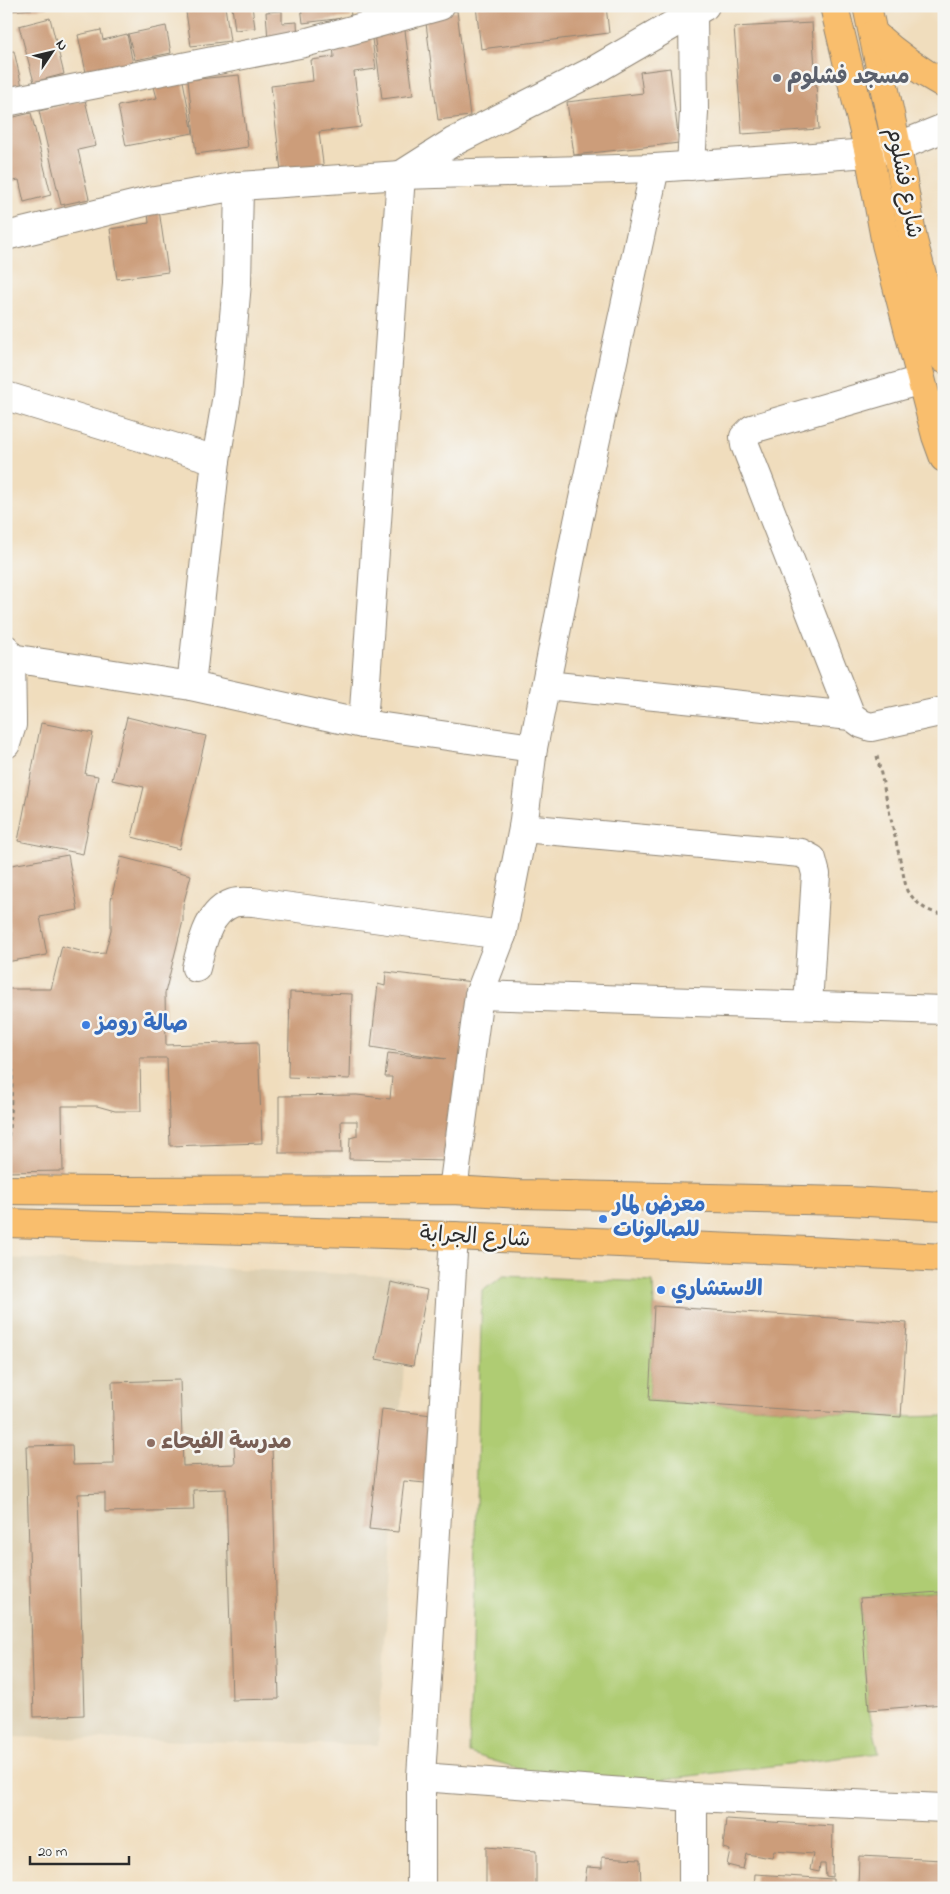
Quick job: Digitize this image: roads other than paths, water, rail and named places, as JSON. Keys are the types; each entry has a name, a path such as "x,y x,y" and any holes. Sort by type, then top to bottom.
{"main road":[{"name":"شارع فشلوم","path":"834,6 869,154 886,244 936,436 944,458"},
{"name":"شارع فشلوم","path":"868,6 897,147 913,240 944,359"},
{"path":"874,34 896,55 921,72 944,84"},
{"name":"شارع الجرابة","path":"6,1190 453,1190 519,1194 848,1200 944,1206"},
{"path":"111,1191 111,1226"},
{"name":"شارع الجرابة","path":"6,1223 454,1236 944,1258"}],"street":[{"path":"6,102 304,42 440,6"},
{"path":"691,166 699,9"},
{"path":"400,175 453,142 592,71 699,9"},
{"path":"8,229 149,201 239,186 400,175 655,168 869,154 897,147 944,128"},
{"path":"453,1190 479,995 502,934 523,828 533,748 578,522 655,168"},
{"path":"363,724 400,175"},
{"path":"190,686 216,460 227,395 237,283 239,186"},
{"path":"861,722 745,445 744,437 752,429 921,380"},
{"path":"6,396 216,460"},
{"path":"8,727 9,653 190,686 363,724 533,748"},
{"path":"546,685 861,722 944,710"},
{"path":"523,828 801,853 812,859 816,874 808,1004"},
{"path":"196,968 206,932 216,915 233,903 253,902 502,934"},
{"path":"479,995 808,1004 944,1010"},
{"path":"421,1888 421,1777 454,1236"},
{"path":"421,1777 694,1797 944,1808"},
{"path":"693,1888 694,1797"}],"place":[{"name":"مسجد فشلوم","path":"777,78"},
{"name":"صالة رومز","path":"86,1025"},
{"name":"معرض لمار للصالونات","path":"603,1219"},
{"name":"الاستشاري","path":"661,1290"},
{"name":"مدرسة الفيحاء","path":"151,1443"}]}
